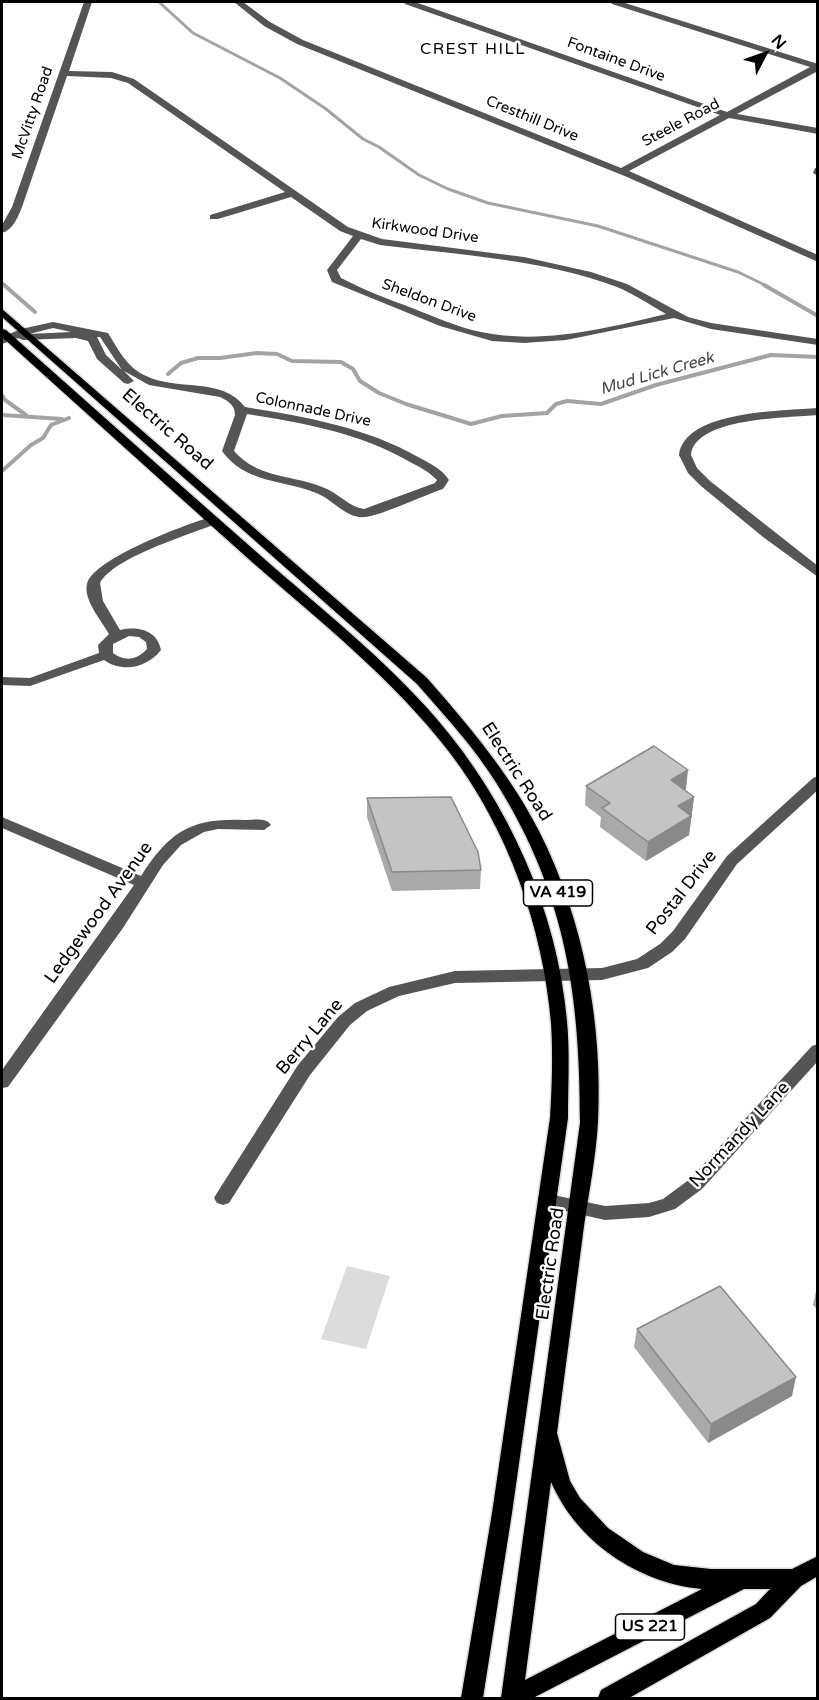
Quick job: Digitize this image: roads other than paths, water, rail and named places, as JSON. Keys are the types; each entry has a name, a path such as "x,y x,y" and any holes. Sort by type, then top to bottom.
{"main road":[{"name":"Electric Road","path":"2,312 422,681 472,736 517,802 533,833 563,906 581,975 587,1021 590,1077 589,1123 512,1698"},
{"name":"Electric Road","path":"4,337 214,520 403,691 453,748 491,806 510,841 542,925 553,976 558,1015 559,1118 549,1201 472,1698"},
{"path":"548,1432 563,1486 584,1519 618,1549 654,1567 692,1578 742,1579"},
{"name":"US 221","path":"609,1698 763,1611 794,1579 818,1565"},
{"name":"US 221","path":"512,1698 742,1579 794,1579"}],"street":[{"name":"McVitty Road","path":"2,230 11,221 17,207 88,2"},
{"name":"Cresthill Drive","path":"238,2 267,24 300,42 622,171 818,259"},
{"name":"Fontaine Drive","path":"408,2 728,115 818,131"},
{"path":"615,2 817,67"},
{"name":"Steele Road","path":"622,171 817,67"},
{"name":"Kirkwood Drive","path":"63,73 112,75 131,81 344,229 358,236 398,244 524,260 591,275 623,286 673,315 711,326 818,342"},
{"path":"214,217 292,193"},
{"name":"Sheldon Drive","path":"358,236 332,270 336,280 377,299 474,335 536,340 673,315"},
{"name":"Colonnade Drive","path":"4,337 28,334 76,335 93,339 101,357 133,384 152,392 209,397 237,406 241,411 241,417 228,451 241,466 258,475 321,491 354,512 365,513 439,486 443,480 399,449 376,439 318,424 241,411"},
{"path":"818,411 718,424 690,440 685,453 687,465 708,487 818,573"},
{"path":"116,635 93,597 93,585 97,576 112,562 124,556 214,520"},
{"path":"133,632 143,634 152,640 154,650 145,659 127,663 117,662 106,655 105,645 116,635 133,632"},
{"path":"2,681 18,683 42,680 106,655"},
{"name":"Postal Drive","path":"553,976 623,971 642,964 666,948 679,935 732,860 818,781"},
{"path":"2,822 143,883"},
{"name":"Ledgewood Avenue","path":"2,1082 117,924 143,883 176,841 187,834 218,824 264,825"},
{"name":"Berry Lane","path":"223,1198 304,1070 344,1021 361,1007 395,991 437,980 482,975 553,976"},
{"name":"Normandy Lane","path":"549,1201 605,1214 627,1214 649,1210 680,1197 696,1184 818,1050"}],"waterway":[{"path":"159,2 193,33 280,78 326,109 363,139 379,147 419,175 448,189 488,203 598,226 738,272 767,286"},
{"path":"2,283 6,286"},
{"path":"4,285 35,312"},
{"path":"764,285 818,316"},
{"name":"Mud Lick Creek","path":"168,374 181,363 198,358 220,358 257,353 277,354 292,361 341,362 353,369 360,381 379,393 406,404 471,424 502,416 547,413 556,404 567,401 601,404 656,385 771,355 818,357"},
{"path":"2,395 5,400 26,415"},
{"path":"2,415 62,419"},
{"name":"Mud Lick Creek","path":"2,471 31,445 43,438 51,425 69,418"}],"district":[{"name":"CREST HILL","path":"473,50"}]}
